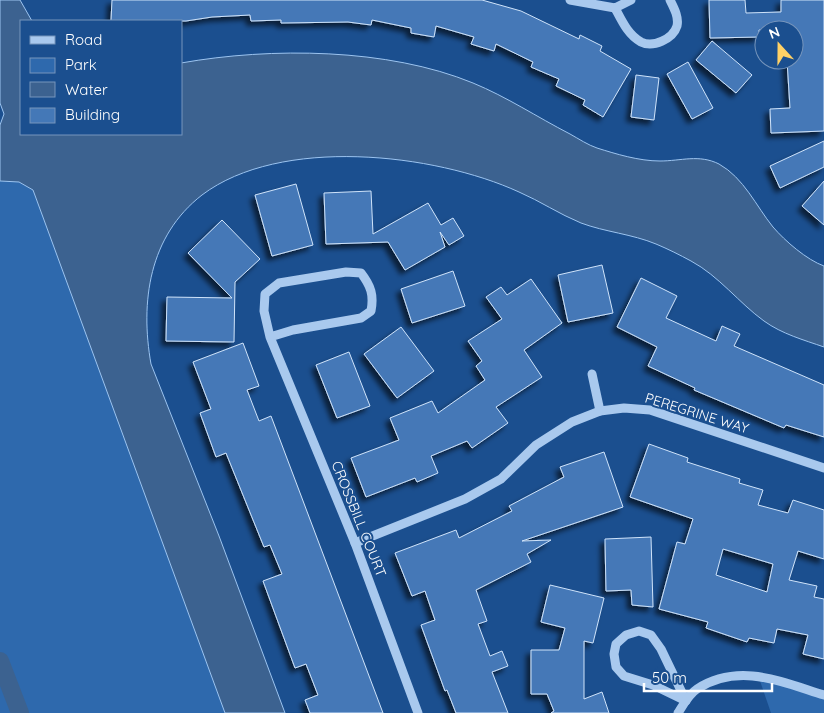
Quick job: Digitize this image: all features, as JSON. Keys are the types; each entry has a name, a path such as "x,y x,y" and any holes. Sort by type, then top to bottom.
{"street":[{"path":"570,0 615,8 631,0"},
{"path":"615,8 628,31 642,42 657,44 669,37 677,26 677,14 670,0"},
{"name":"CROSSBILL COURT","path":"270,337 293,330 361,318 371,311 374,298 369,284 361,273 346,272 279,283 265,294 264,311 270,337 354,543 418,713"},
{"path":"592,374 600,411"},
{"name":"PEREGRINE WAY","path":"354,543 465,499 501,479 536,445 572,422 600,411 624,408 650,410 824,468"},
{"path":"639,631 651,635 686,701 653,685 624,676 616,667 614,654 616,644 626,635 639,631"},
{"path":"678,713 696,689 729,676 758,675 824,695"}],"green space":[{"path":"0,181 19,182 33,190 228,713 0,713"},
{"path":"758,675 824,695 824,713 771,713"}],"water":[{"path":"0,0 20,0 31,20 20,20 20,135 182,135 182,63 253,54 329,54 367,57 440,71 486,89 597,148 652,161 704,159 719,164 728,170 743,185 773,227 784,238 804,255 824,266 824,347 771,326 711,274 669,250 628,235 581,223 519,192 484,179 445,168 402,160 358,157 314,158 272,164 235,176 202,195 184,211 170,230 160,250 152,272 148,294 148,341 151,364 219,536 285,713 225,713 33,190 19,182 0,181 0,125 4,114 0,103"}],"building":[{"path":"112,0 482,0 521,11 579,39 580,35 602,46 600,51 631,69 603,117 583,105 585,100 556,86 559,79 531,67 533,62 496,44 494,51 471,44 474,37 436,26 434,37 411,33 411,28 372,20 371,25 348,22 281,23 281,20 251,21 250,15 212,17 186,21 111,20"},
{"path":"709,0 745,0 746,13 781,12 781,0 824,0 824,131 771,133 770,109 790,108 788,70 804,70 804,20 754,20 754,37 710,38"},
{"path":"712,41 752,75 736,93 696,60"},
{"path":"688,62 713,108 692,119 667,74"},
{"path":"636,75 659,78 654,120 631,117"},
{"path":"824,141 824,167 780,188 770,166"},
{"path":"824,181 824,225 802,206"},
{"path":"296,184 313,245 272,256 255,195"},
{"path":"371,191 373,234 428,203 441,225 453,218 464,236 449,245 440,232 445,247 405,270 388,242 326,244 324,193"},
{"path":"222,220 260,259 235,282 234,342 166,341 167,297 232,298 188,253"},
{"path":"602,265 613,313 568,322 558,275"},
{"path":"453,271 465,306 412,323 401,289"},
{"path":"641,278 677,296 666,318 716,341 722,326 740,334 734,346 824,385 824,437 786,425 784,428 694,390 695,388 648,366 657,347 617,327"},
{"path":"531,279 562,323 524,350 542,377 496,407 508,423 472,448 467,441 431,456 438,473 417,482 415,478 366,497 351,458 399,440 390,418 432,401 438,413 485,380 476,366 482,361 468,341 502,319 486,297 501,287 507,295"},
{"path":"401,327 434,371 397,398 364,354"},
{"path":"243,343 259,386 247,390 259,421 271,416 383,713 310,713 305,700 318,695 306,664 295,668 263,581 282,574 270,545 264,547 226,453 216,457 200,413 211,409 193,362"},
{"path":"349,352 370,406 337,418 316,365"},
{"path":"649,444 688,458 687,462 740,479 739,483 763,490 758,505 788,513 793,500 824,510 824,559 798,551 789,580 817,586 814,597 824,599 824,659 803,654 808,635 777,629 774,643 749,638 747,642 706,628 708,622 659,609 677,542 685,544 693,519 630,497","holes":["723,549 773,564 767,592 716,575"]},
{"path":"604,452 623,507 522,541 551,540 527,554 531,562 476,590 487,621 478,624 490,656 502,651 508,666 492,672 508,713 456,713 447,690 445,691 421,625 435,620 425,591 412,596 395,553 456,530 459,538 512,511 509,506 564,477 560,467"},
{"path":"651,537 653,607 632,605 631,590 606,591 605,539"},
{"path":"550,585 604,598 593,643 584,641 584,699 602,692 609,713 551,713 554,711 547,694 531,694 531,650 559,650 565,628 541,622"}],"waterway":[{"path":"0,661 20,713"}]}
